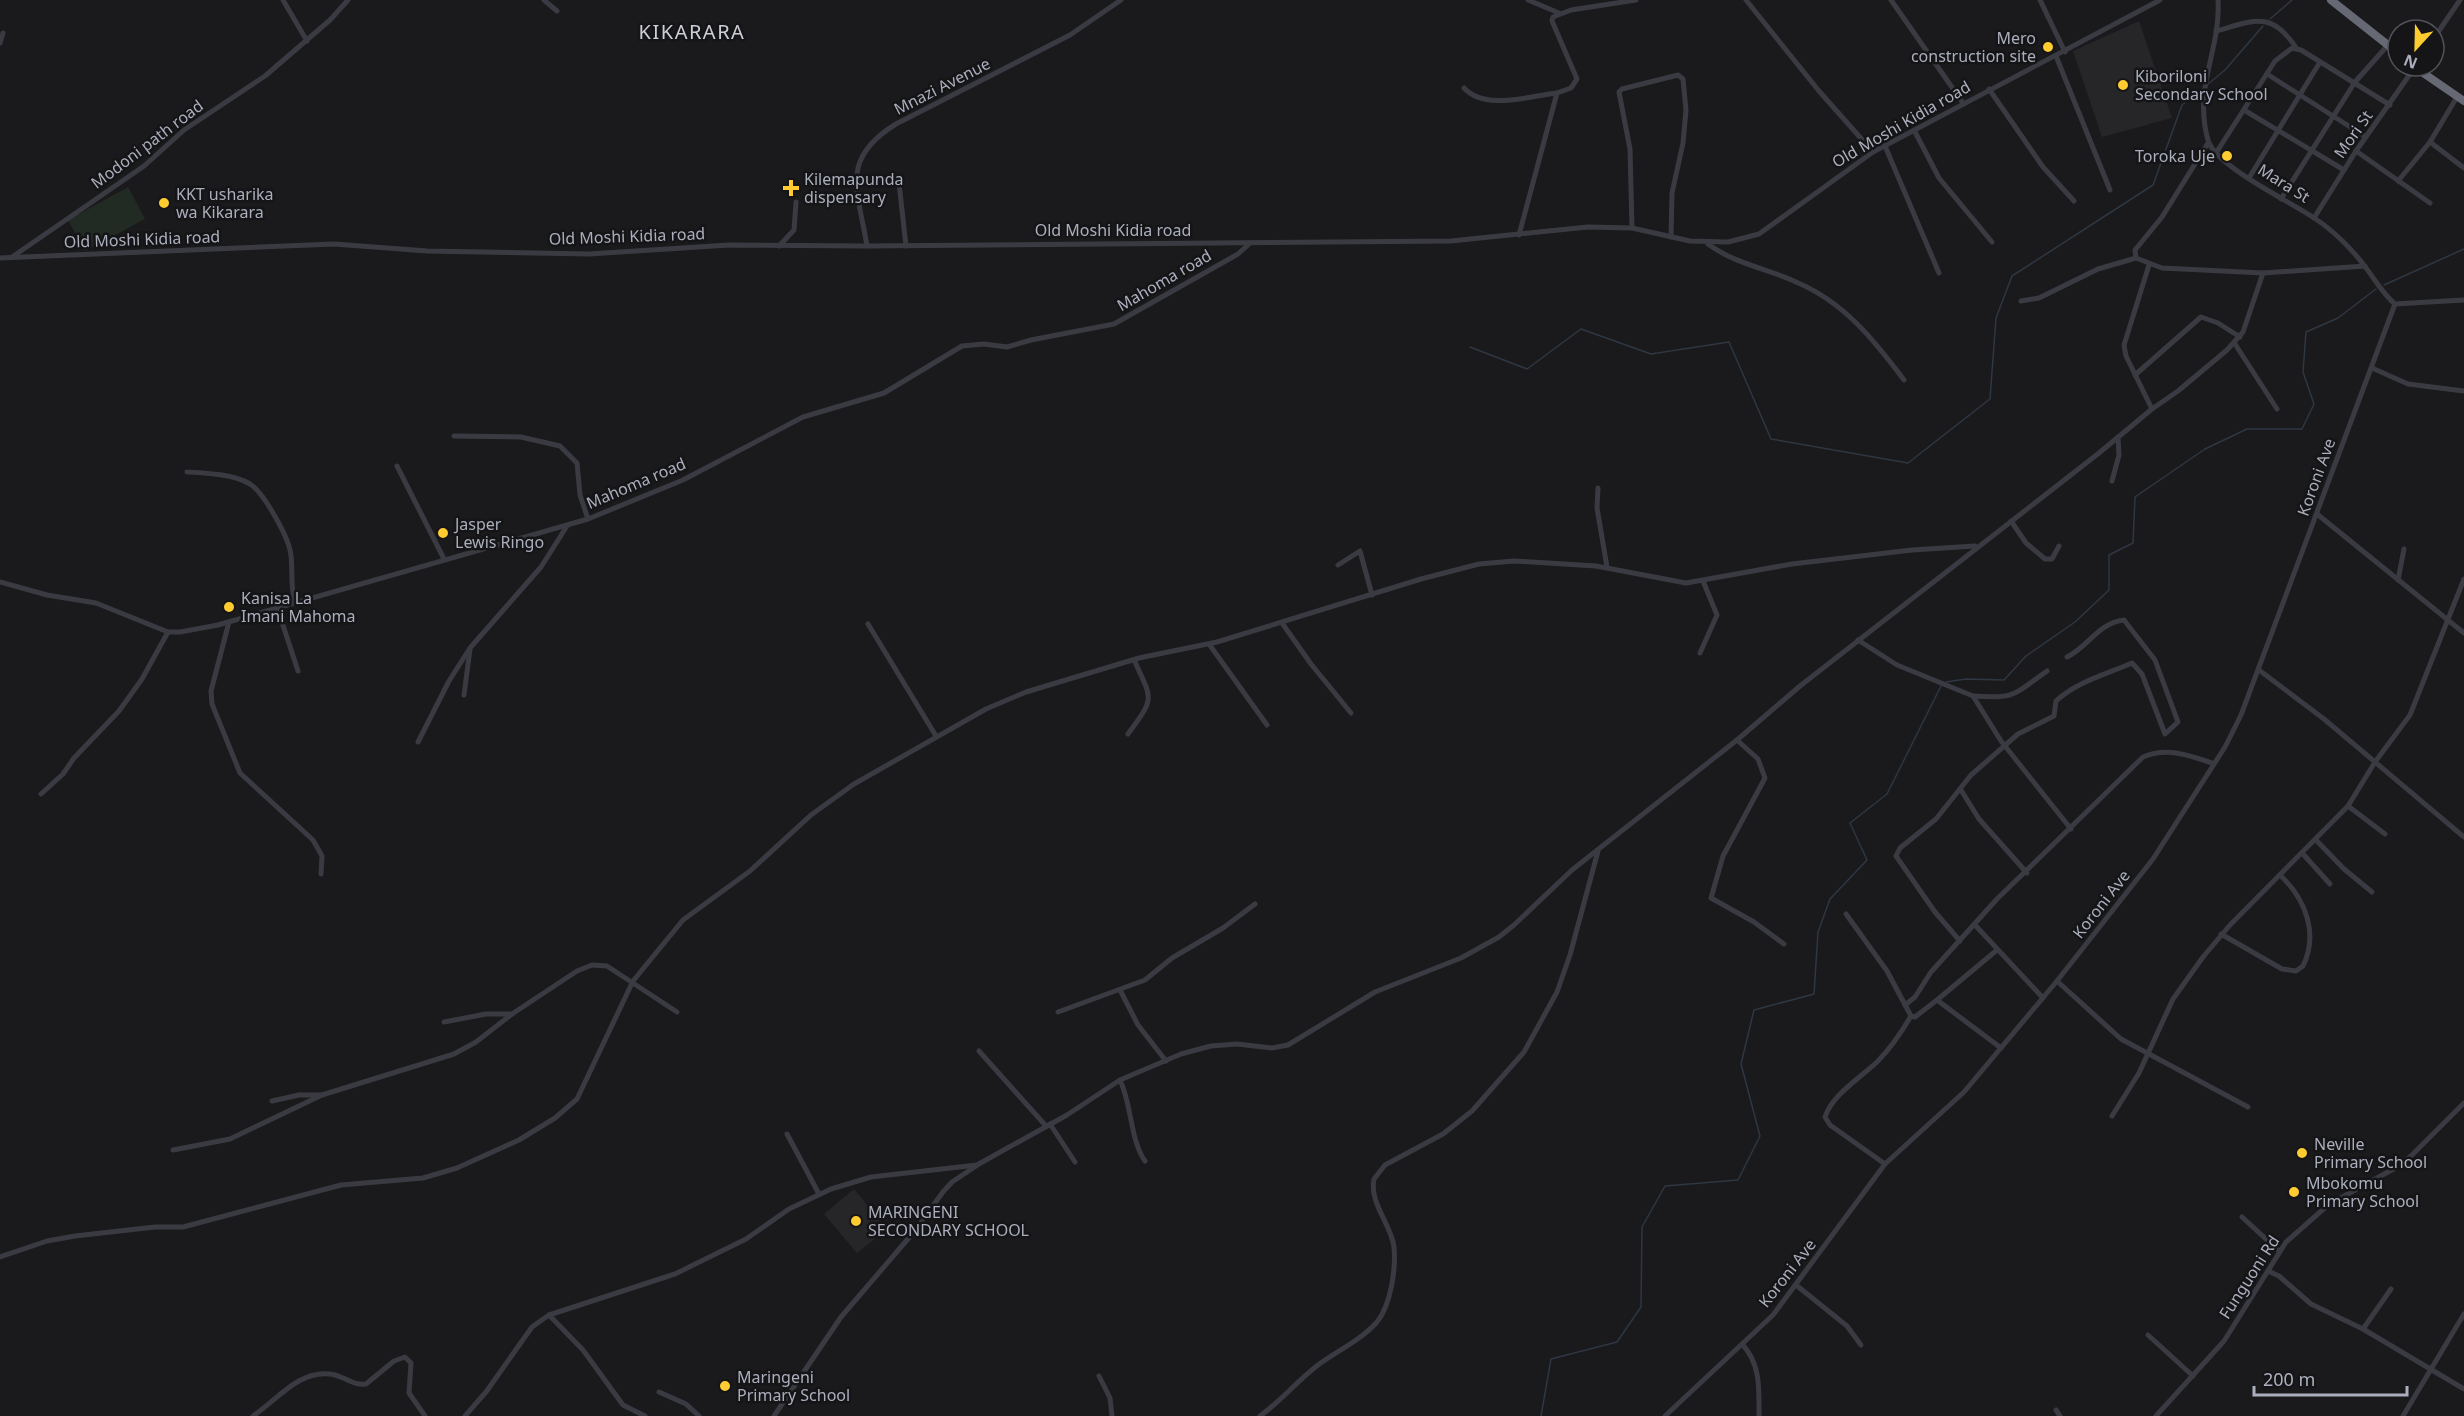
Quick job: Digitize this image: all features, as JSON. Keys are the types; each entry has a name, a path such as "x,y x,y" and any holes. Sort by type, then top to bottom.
{"highway":[{"path":"2331,0 2386,43"},
{"path":"2431,78 2461,99"}],"street":[{"path":"283,0 307,41"},
{"name":"Modoni path road","path":"12,257 144,166 184,130 265,76 307,41 348,0"},
{"path":"543,0 557,11"},
{"name":"Mnazi Avenue","path":"867,246 856,167 862,154 873,141 896,124 1070,35 1120,0"},
{"path":"1528,0 1559,13"},
{"path":"1464,88 1472,97 1490,101 1557,93 1571,88 1577,79 1552,21 1553,17 1559,13 1636,0"},
{"path":"1746,0 1812,83 1873,152"},
{"path":"1891,0 1963,103"},
{"path":"2040,0 2065,52"},
{"name":"Old Moshi Kidia road","path":"0,258 334,244 427,251 590,254 729,245 906,246 1451,241 1588,227 1632,228 1707,243 1728,242 1759,234 1873,152 2160,0"},
{"path":"2136,258 2135,250 2162,217 2208,143 2204,86 2216,31 2218,0"},
{"path":"2446,20 2460,0"},
{"path":"2216,31 2258,20 2280,29 2297,50"},
{"path":"0,43 3,33"},
{"path":"2281,199 2355,82 2386,47"},
{"path":"2216,153 2267,74 2283,54 2292,48 2355,82 2390,105"},
{"path":"2056,56 2110,190"},
{"path":"2249,178 2320,62"},
{"path":"2267,74 2366,137"},
{"path":"1632,228 1630,149 1619,92 1622,88 1678,75 1683,79 1686,110 1683,143 1672,193 1671,237"},
{"name":"Mori St","path":"2314,218 2356,151 2408,78"},
{"path":"1989,89 2043,167 2074,201"},
{"path":"1519,235 1557,93"},
{"path":"2398,181 2461,99"},
{"path":"2244,110 2344,170"},
{"path":"1914,130 1939,178 1992,242"},
{"path":"2430,142 2464,168"},
{"name":"Mara St","path":"2208,143 2216,153 2249,178 2314,218 2365,266 2386,296 2396,303"},
{"path":"1885,146 1939,273"},
{"path":"2356,151 2430,203"},
{"path":"899,183 906,246"},
{"path":"779,246 794,230 796,202"},
{"name":"Mahoma road","path":"0,582 47,595 96,603 168,632 180,632 229,622 588,519 683,480 803,417 884,393 962,346 984,344 1007,348 1030,340 1114,324 1239,254 1250,243"},
{"path":"1707,243 1729,258 1809,288 1851,316 1871,336 1904,380"},
{"path":"2021,301 2039,298 2098,268 2136,258 2149,265 2263,273 2365,266"},
{"path":"2149,265 2124,345 2135,375 2152,409"},
{"path":"774,1416 841,1317 913,1233 952,1182 977,1165 1078,1109 1119,1080 1211,1046 1238,1044 1272,1048 1288,1045 1375,992 1461,958 1499,937 1563,878 1737,740 1858,640 2235,344 2240,337 2263,273"},
{"path":"2396,303 2464,300"},
{"name":"Koroni Ave","path":"1665,1416 1773,1315 1885,1164 1964,1092 2057,981 2153,858 2236,726 2396,303"},
{"path":"2135,375 2201,317 2218,323 2240,337"},
{"path":"2235,344 2277,409"},
{"path":"2372,368 2408,384 2464,391"},
{"path":"454,436 521,436 560,446 577,463 580,495 588,519"},
{"path":"2112,481 2119,455 2118,437"},
{"path":"397,466 444,559"},
{"path":"187,472 207,473 242,481 257,491 280,525 290,548 291,581 295,602"},
{"path":"1598,488 1597,508 1607,567"},
{"path":"2317,514 2464,633"},
{"path":"2011,521 2026,543 2045,559 2052,559 2059,546"},
{"path":"418,742 449,681 470,648 489,623 541,567 567,525"},
{"path":"0,1257 47,1241 75,1236 155,1227 183,1227 341,1185 423,1178 486,1157 555,1118 577,1099 633,981 683,920 750,871 811,815 854,784 936,736 1004,700 1134,660 1209,644 1479,564 1515,561 1607,567 1675,582 1703,581 1792,564 1912,550 1976,546"},
{"path":"2398,580 2404,549"},
{"path":"1338,565 1360,551 1372,595"},
{"path":"2112,1116 2148,1054 2173,999 2221,934 2303,854 2348,806 2375,762 2412,712 2450,620 2464,579"},
{"path":"1700,653 1717,615 1703,581"},
{"path":"277,607 298,671"},
{"path":"1960,941 1935,912 1896,856 1899,848 1936,819 1961,790 1968,778 2029,727 2054,716 2056,701 2061,696 2132,663 2142,675 2165,734 2178,724 2179,718 2155,660 2124,620 2102,628 2067,657"},
{"path":"229,622 211,691 212,704 240,773 313,840 322,855 321,874"},
{"path":"1282,623 1351,714"},
{"path":"868,624 936,736"},
{"path":"41,794 63,774 119,711 168,632"},
{"path":"1858,640 1897,665 1972,696 2004,698 2015,695 2047,671"},
{"path":"1209,644 1267,725"},
{"path":"464,695 470,648"},
{"path":"1128,734 1148,706 1150,698 1134,660"},
{"path":"2259,670 2324,719 2464,837"},
{"path":"1972,696 2006,747 2071,829"},
{"path":"1737,740 1758,759 1765,778 1723,856 1711,898 1754,922 1784,944"},
{"path":"1905,1005 1915,998 1931,972 1997,899 2027,873 2143,757 2167,751 2212,764"},
{"path":"1961,790 1979,819 2027,873"},
{"path":"2348,806 2385,834"},
{"path":"2316,840 2344,869 2372,892"},
{"path":"1260,1416 1317,1366 1371,1328 1381,1316 1392,1276 1394,1248 1389,1227 1374,1196 1374,1179 1385,1165 1443,1134 1472,1111 1524,1052 1557,992 1570,955 1599,851"},
{"path":"2303,854 2330,884"},
{"path":"2221,934 2282,969 2296,971 2303,966 2308,942 2305,911 2300,897 2281,876"},
{"path":"1058,1012 1145,980 1172,958 1223,928 1256,904"},
{"path":"1846,914 1887,971 1911,1016"},
{"path":"1975,925 2043,998"},
{"path":"1911,1016 1916,1016 1937,1000 1997,950"},
{"path":"173,1150 231,1139 322,1095 454,1054 476,1042 512,1014 577,971 592,964 607,966 677,1012"},
{"path":"2057,981 2110,1032 2248,1107"},
{"path":"1120,990 1138,1025 1166,1061"},
{"path":"1937,1000 2001,1048"},
{"path":"444,1022 486,1014 512,1014"},
{"path":"1885,1164 1830,1125 1825,1117 1850,1084 1874,1064 1897,1039 1911,1016"},
{"path":"979,1051 1048,1125 1075,1162"},
{"path":"1119,1080 1127,1095 1136,1141 1145,1161"},
{"path":"272,1101 299,1095 322,1095"},
{"name":"Funguoni Rd","path":"2156,1416 2224,1341 2279,1251 2313,1216 2411,1156 2464,1103"},
{"path":"787,1134 819,1194"},
{"path":"465,1416 486,1392 532,1327 549,1315 675,1274 746,1239 789,1209 819,1194 871,1177 977,1165"},
{"path":"2242,1217 2270,1246 2279,1251"},
{"path":"2268,1271 2279,1276 2311,1304 2363,1329 2464,1389"},
{"path":"1796,1285 1847,1326 1861,1345"},
{"path":"2363,1329 2391,1289"},
{"path":"2403,1416 2464,1314"},
{"path":"549,1315 583,1350 623,1405 645,1416"},
{"path":"2148,1335 2193,1376"},
{"path":"1742,1344 1754,1357 1759,1416"},
{"path":"253,1416 309,1375 335,1374 352,1383 366,1384 394,1361 405,1357 411,1363 409,1393 425,1416"},
{"path":"1099,1376 1110,1398 1112,1416"},
{"path":"659,1392 686,1404 699,1416"},
{"path":"2056,1410 2060,1416"}],"shaded area":[{"name":"Kiboriloni Secondary School","path":"2139,21 2172,118 2102,137 2073,51"},
{"path":"128,187 145,219 85,251 68,220"},
{"name":"MARINGENI SECONDARY SCHOOL","path":"854,1189 887,1229 857,1253 824,1214"}],"waterway":[{"path":"2270,19 2292,0"},
{"path":"2207,85 2225,70 2263,26"},
{"path":"1470,347 1527,369 1581,329 1651,354 1729,342 1771,439 1908,463 1990,399 1996,318 2012,276 2153,185 2182,105 2203,88"},
{"path":"2384,285 2464,249"},
{"path":"1946,682 1966,679 2004,680 2026,656 2075,622 2109,590 2109,555 2133,543 2135,497 2205,449 2247,429 2302,429 2314,404 2303,372 2306,332 2338,318 2376,289"},
{"path":"1541,1416 1551,1359 1617,1342 1641,1307 1642,1227 1665,1186 1738,1180 1760,1136 1741,1064 1754,1010 1814,994 1818,932 1830,899 1867,860 1850,823 1887,794 1941,686"}],"place":[{"name":"Mero construction site","path":"2048,47"},
{"name":"Kiboriloni Secondary School","path":"2123,85"},
{"name":"Toroka Uje","path":"2227,156"},
{"name":"Kilemapunda dispensary","path":"791,188"},
{"name":"KKT usharika wa Kikarara","path":"164,203"},
{"name":"Jasper Lewis Ringo","path":"443,533"},
{"name":"Kanisa La Imani Mahoma","path":"229,607"},
{"name":"Neville Primary School","path":"2302,1153"},
{"name":"Mbokomu Primary School","path":"2294,1192"},
{"name":"MARINGENI SECONDARY SCHOOL","path":"856,1221"},
{"name":"Maringeni Primary School","path":"725,1386"}],"district":[{"name":"KIKARARA","path":"692,31"}]}
